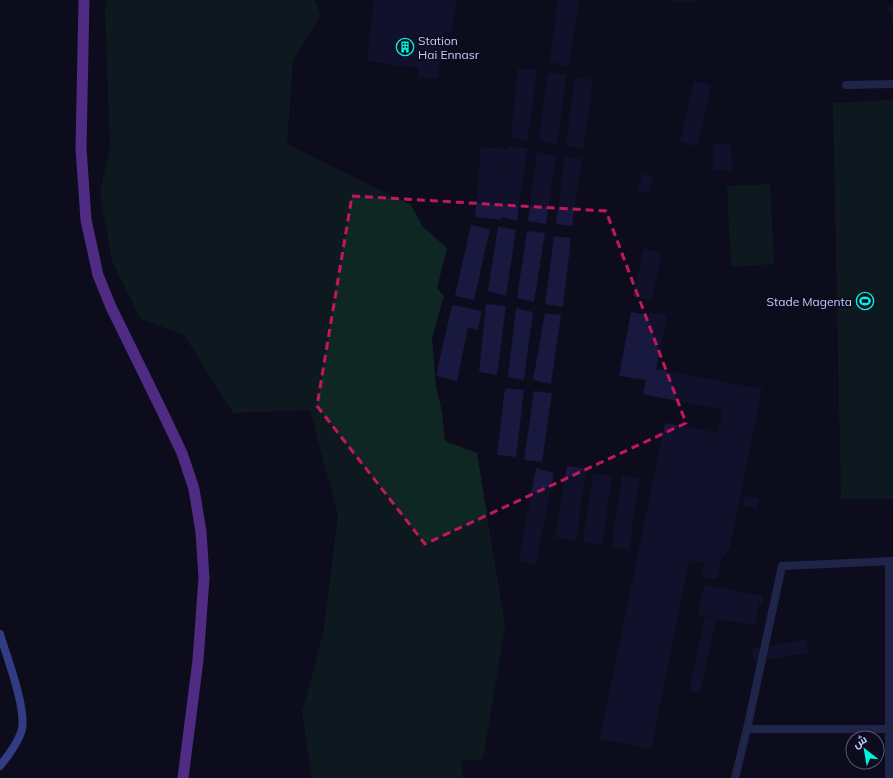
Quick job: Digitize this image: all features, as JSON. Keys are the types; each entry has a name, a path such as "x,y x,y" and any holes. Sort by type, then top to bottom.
{"main road":[{"path":"84,0 81,148 86,220 98,275 111,307 182,453 194,489 201,532 204,578 203,593 198,660 183,778"},
{"path":"0,634 22,708 22,730 12,751 0,766"}],"street":[{"path":"846,85 893,84"},
{"path":"734,778 747,729 782,566 891,561 891,729 889,778"},
{"path":"747,729 891,729"}],"highlighted area":[{"path":"352,196 606,211 686,423 425,544 317,406"}],"green space":[{"path":"107,0 315,0 321,15 293,60 287,144 411,205 423,227 447,248 437,288 444,296 432,338 436,386 442,412 445,441 477,453 505,626 483,759 461,761 463,778 312,778 302,713 324,629 338,515 310,410 233,413 184,335 141,319 112,261 100,193 110,146 105,9"},
{"name":"Stade Magenta","path":"893,100 893,499 841,499 833,103"},
{"path":"770,184 774,264 731,267 727,186"}],"building":[{"name":"Station Hai Ennasr","path":"374,0 456,0 452,33 444,32 438,79 419,77 418,68 367,61"},
{"path":"558,0 579,0 568,66 550,62"},
{"path":"671,0 697,0 697,2 671,2"},
{"path":"893,4 893,20 887,7"},
{"path":"518,69 537,69 527,141 511,137"},
{"path":"548,73 566,75 557,144 539,140"},
{"path":"575,77 593,80 583,149 566,146"},
{"path":"694,81 711,85 697,146 680,142"},
{"path":"713,144 731,144 732,170 713,170"},
{"path":"481,147 507,149 505,169 508,147 527,148 517,221 501,217 501,220 475,217"},
{"path":"537,152 556,156 546,224 528,221"},
{"path":"565,157 582,159 572,226 556,224"},
{"path":"643,174 653,177 648,193 638,190"},
{"path":"471,225 490,229 474,300 455,296"},
{"path":"498,226 516,230 506,296 488,291"},
{"path":"527,231 545,233 534,302 517,298"},
{"path":"554,236 571,238 563,307 545,304"},
{"path":"644,249 662,253 651,301 633,296"},
{"path":"486,304 506,306 497,375 479,372"},
{"path":"452,305 482,311 478,330 468,328 457,381 436,376"},
{"path":"516,308 533,312 524,380 508,377"},
{"path":"631,312 649,315 649,313 667,315 656,369 762,389 729,550 727,550 726,555 722,555 717,579 702,576 704,563 689,560 651,749 600,739 665,423 718,433 723,410 643,394 646,380 619,376"},
{"path":"545,313 561,315 551,384 533,380"},
{"path":"505,388 524,390 516,457 497,455"},
{"path":"534,391 552,393 542,462 524,460"},
{"path":"567,466 586,469 576,540 555,537"},
{"path":"536,468 554,473 535,565 519,560"},
{"path":"593,474 612,475 602,545 583,541"},
{"path":"622,476 639,478 629,550 612,546"},
{"path":"745,496 759,499 757,508 743,506"},
{"path":"704,585 763,596 762,604 759,604 755,625 698,615"},
{"path":"705,617 716,619 700,693 689,691"},
{"path":"806,640 808,653 754,661 752,648"}],"place":[{"name":"Station Hai Ennasr","path":"405,47"},
{"name":"Stade Magenta","path":"865,301"}]}
